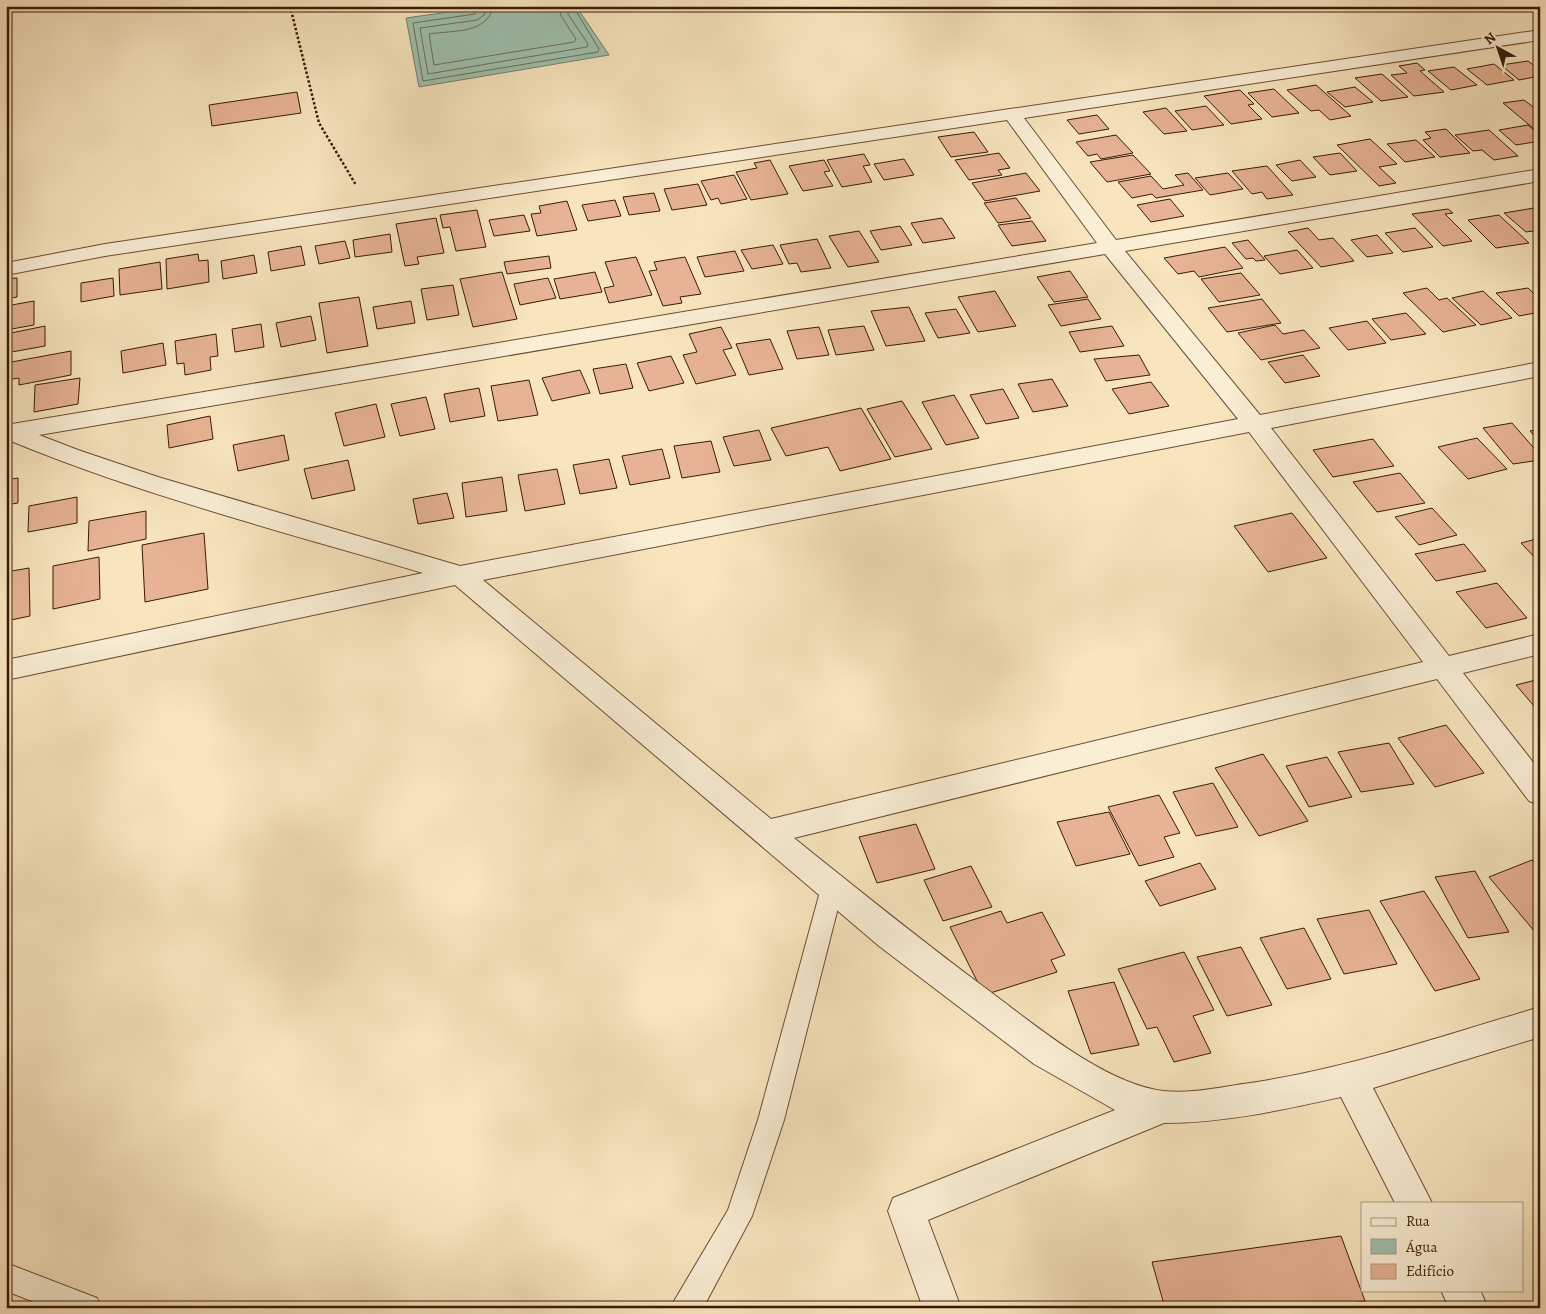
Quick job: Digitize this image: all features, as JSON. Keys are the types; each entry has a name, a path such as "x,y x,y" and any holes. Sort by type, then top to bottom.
{"street":[{"path":"6,269 105,250 370,209 1540,35"},
{"path":"1012,114 1111,248 1255,424 1441,668 1540,793"},
{"path":"8,432 1540,175"},
{"path":"6,670 460,575 1540,369"},
{"path":"8,432 69,456 149,482 460,575 890,936 1046,1053 1118,1095 1163,1107 1199,1106 1268,1097 1350,1079 1540,1022"},
{"path":"767,832 1540,644"},
{"path":"1350,1079 1413,1202"},
{"path":"942,1308 906,1211 1163,1107"},
{"path":"1461,1292 1469,1308"}],"lane":[{"path":"684,1308 692,1300 739,1216 771,1120 832,888"},
{"path":"6,1277 87,1308"}],"path":[{"path":"290,6 318,123 370,209"}],"water":[{"path":"492,6 576,6 609,55 419,87 406,18"}],"building":[{"path":"1528,61 1540,70 1540,76 1519,80 1501,65"},
{"path":"1417,63 1425,70 1420,71 1444,92 1414,96 1391,75 1407,73 1399,66"},
{"path":"1494,64 1514,80 1487,85 1467,69"},
{"path":"1454,67 1477,85 1451,90 1428,71"},
{"path":"1382,74 1408,97 1381,101 1355,78"},
{"path":"1316,85 1351,116 1330,120 1319,110 1311,111 1287,90"},
{"path":"1355,87 1373,102 1345,107 1327,92"},
{"path":"1274,89 1299,113 1272,117 1248,93"},
{"path":"1240,90 1254,104 1248,105 1262,119 1231,124 1204,96"},
{"path":"297,92 301,113 212,126 209,105"},
{"path":"1524,100 1540,112 1540,134 1503,103"},
{"path":"1206,106 1224,125 1192,130 1175,111"},
{"path":"1166,108 1187,131 1164,134 1143,112"},
{"path":"1097,115 1109,129 1079,134 1067,120"},
{"path":"1528,125 1540,135 1540,141 1516,145 1499,130"},
{"path":"1446,129 1470,153 1440,157 1423,140 1431,138 1425,132"},
{"path":"1489,130 1518,156 1494,160 1482,150 1473,151 1455,135"},
{"path":"974,132 988,152 951,157 938,137"},
{"path":"1116,135 1133,153 1101,159 1097,154 1088,156 1076,142"},
{"path":"1370,139 1397,164 1379,167 1396,183 1379,186 1337,145"},
{"path":"1416,140 1435,157 1405,162 1387,144"},
{"path":"999,153 1010,168 998,170 1002,175 969,180 955,160"},
{"path":"1340,153 1357,171 1330,175 1313,157"},
{"path":"864,154 870,165 863,166 872,182 842,187 827,160"},
{"path":"1133,155 1151,174 1107,182 1090,162"},
{"path":"904,159 914,175 884,180 874,164"},
{"path":"770,160 788,194 751,200 736,172 757,168 754,163"},
{"path":"824,160 830,171 824,172 833,186 803,191 789,166"},
{"path":"1300,160 1316,177 1292,181 1276,165"},
{"path":"1267,166 1293,195 1267,199 1262,192 1252,194 1232,171"},
{"path":"1026,173 1040,191 985,201 972,183"},
{"path":"1188,173 1203,190 1156,198 1152,194 1132,198 1118,182 1151,176 1163,189 1184,185 1175,175"},
{"path":"1228,173 1243,189 1210,195 1195,178"},
{"path":"734,175 747,199 721,204 718,198 711,200 701,181"},
{"path":"698,184 707,205 672,210 664,189"},
{"path":"654,193 660,211 629,215 623,197"},
{"path":"1016,198 1031,218 998,223 984,203"},
{"path":"1170,199 1184,216 1151,222 1137,205"},
{"path":"615,200 621,216 588,221 582,205"},
{"path":"567,201 577,230 537,236 531,214 541,213 539,206"},
{"path":"1534,208 1540,212 1540,230 1526,232 1504,213"},
{"path":"1448,209 1453,213 1445,214 1472,241 1443,246 1412,214"},
{"path":"477,210 486,247 456,251 450,227 443,228 440,215"},
{"path":"524,215 530,231 494,236 489,220"},
{"path":"1499,215 1529,243 1496,248 1468,220"},
{"path":"436,218 444,253 417,257 419,264 405,266 396,224"},
{"path":"942,218 955,238 923,243 911,223"},
{"path":"1032,221 1046,241 1012,246 998,225"},
{"path":"900,226 912,245 881,250 870,231"},
{"path":"1308,228 1319,240 1333,238 1354,261 1321,267 1288,232"},
{"path":"1415,228 1433,247 1403,252 1385,233"},
{"path":"859,231 879,262 848,267 829,236"},
{"path":"390,234 392,252 355,257 353,240"},
{"path":"1377,235 1393,253 1367,257 1351,240"},
{"path":"817,239 831,268 801,272 797,263 789,264 780,245"},
{"path":"1248,240 1265,260 1246,259 1232,243"},
{"path":"345,241 350,258 319,264 315,246"},
{"path":"773,245 783,264 752,269 741,250"},
{"path":"301,246 305,265 271,271 268,252"},
{"path":"1225,247 1243,268 1199,277 1194,271 1178,274 1164,258"},
{"path":"1297,250 1313,268 1280,274 1264,256"},
{"path":"735,251 744,271 705,277 697,257"},
{"path":"198,254 199,261 208,260 209,282 167,289 166,259"},
{"path":"254,255 257,273 223,279 221,261"},
{"path":"549,256 551,268 507,274 504,262"},
{"path":"636,257 652,295 609,303 604,288 614,286 605,262"},
{"path":"685,257 701,294 680,297 682,303 663,306 649,271 657,270 654,262"},
{"path":"160,262 162,289 120,295 119,269"},
{"path":"1070,271 1088,297 1054,302 1037,277"},
{"path":"502,272 517,319 473,327 460,279"},
{"path":"595,272 602,292 560,299 554,279"},
{"path":"1241,273 1260,295 1219,302 1201,279"},
{"path":"17,278 17,297 6,299 6,279"},
{"path":"113,278 114,296 81,302 81,283"},
{"path":"548,278 556,298 520,305 514,284"},
{"path":"453,285 459,315 427,320 421,289"},
{"path":"1427,288 1439,300 1447,298 1476,325 1443,332 1403,293"},
{"path":"1528,288 1540,299 1540,312 1519,316 1496,293"},
{"path":"995,291 1016,326 978,332 958,297"},
{"path":"1483,291 1512,318 1481,325 1452,298"},
{"path":"359,297 368,346 327,353 319,303"},
{"path":"1088,299 1101,319 1061,326 1048,305"},
{"path":"1262,299 1281,323 1227,332 1208,308"},
{"path":"34,301 34,325 6,330 6,306"},
{"path":"411,301 415,323 377,329 373,307"},
{"path":"909,307 925,341 886,346 871,311"},
{"path":"956,309 970,333 938,338 925,313"},
{"path":"1406,313 1426,334 1391,340 1372,319"},
{"path":"311,316 316,340 281,347 276,323"},
{"path":"1367,321 1386,343 1348,350 1329,328"},
{"path":"261,324 264,347 235,352 232,329"},
{"path":"1275,325 1283,334 1304,330 1320,348 1261,360 1238,333"},
{"path":"45,326 45,346 6,353 6,334"},
{"path":"864,326 874,350 836,355 828,330"},
{"path":"1112,326 1124,346 1080,352 1069,332"},
{"path":"721,327 732,348 723,350 736,375 696,384 683,355 697,352 689,334"},
{"path":"819,327 829,355 797,359 787,331"},
{"path":"216,334 218,356 210,357 211,370 185,375 184,363 177,364 175,341"},
{"path":"770,339 783,369 749,375 736,344"},
{"path":"163,343 166,365 123,373 121,351"},
{"path":"71,351 71,375 19,385 19,378 6,380 6,363"},
{"path":"1139,355 1150,375 1106,381 1094,359"},
{"path":"1303,355 1320,376 1285,383 1268,362"},
{"path":"671,356 684,383 649,391 637,363"},
{"path":"626,364 633,388 600,394 593,369"},
{"path":"580,370 590,393 552,401 542,378"},
{"path":"80,378 78,404 34,412 35,385"},
{"path":"1052,379 1068,406 1033,412 1018,384"},
{"path":"529,380 538,415 498,421 491,386"},
{"path":"1151,382 1169,406 1129,414 1112,389"},
{"path":"479,388 485,416 450,422 444,394"},
{"path":"1003,389 1019,418 986,424 970,395"},
{"path":"954,395 979,438 946,445 922,402"},
{"path":"426,397 435,429 400,436 391,404"},
{"path":"902,401 932,449 895,457 867,409"},
{"path":"376,404 385,437 344,446 335,413"},
{"path":"861,408 891,459 840,471 828,447 786,456 771,428"},
{"path":"210,416 213,439 169,448 167,425"},
{"path":"1512,423 1540,455 1540,460 1513,464 1483,428"},
{"path":"1540,429 1540,442 1530,431"},
{"path":"759,430 771,460 734,466 723,437"},
{"path":"284,435 289,460 238,471 233,445"},
{"path":"1477,438 1507,469 1468,479 1438,447"},
{"path":"1373,439 1394,466 1333,477 1313,450"},
{"path":"711,441 720,472 682,478 674,446"},
{"path":"662,449 670,478 630,485 622,456"},
{"path":"609,459 617,488 580,494 573,465"},
{"path":"348,460 355,490 312,499 304,469"},
{"path":"557,469 565,504 525,511 518,475"},
{"path":"1400,473 1425,503 1377,512 1353,482"},
{"path":"502,477 507,511 466,517 462,483"},
{"path":"18,478 18,503 6,505 6,480"},
{"path":"447,493 454,518 418,524 413,499"},
{"path":"77,497 77,523 28,532 29,506"},
{"path":"1432,508 1457,535 1419,545 1395,517"},
{"path":"146,511 146,539 88,551 89,521"},
{"path":"1292,513 1327,558 1268,572 1234,526"},
{"path":"204,533 208,589 145,602 142,545"},
{"path":"1540,538 1540,563 1521,543"},
{"path":"1464,544 1486,571 1436,581 1415,554"},
{"path":"99,557 100,599 53,609 53,566"},
{"path":"29,568 30,616 6,621 6,572"},
{"path":"1497,583 1527,618 1486,628 1456,592"},
{"path":"1540,679 1540,713 1516,685"},
{"path":"1446,725 1484,773 1435,787 1398,738"},
{"path":"1389,743 1414,784 1361,792 1338,752"},
{"path":"1263,754 1308,821 1259,836 1215,768"},
{"path":"1327,757 1352,797 1309,807 1286,766"},
{"path":"1213,783 1238,827 1196,836 1173,792"},
{"path":"1159,795 1180,833 1164,837 1174,857 1139,866 1108,807"},
{"path":"1109,812 1130,854 1076,866 1057,822"},
{"path":"916,824 935,869 877,883 859,837"},
{"path":"1532,860 1540,869 1540,938 1489,877"},
{"path":"1200,863 1216,889 1160,906 1145,881"},
{"path":"971,866 992,907 943,921 924,880"},
{"path":"1475,871 1509,932 1468,938 1435,877"},
{"path":"1424,891 1480,979 1435,991 1380,901"},
{"path":"1369,910 1397,964 1344,974 1317,919"},
{"path":"1001,911 1007,923 1042,912 1065,955 1051,960 1057,972 984,995 950,927"},
{"path":"1304,928 1331,979 1287,989 1260,938"},
{"path":"1241,947 1272,1005 1227,1016 1197,957"},
{"path":"1184,952 1214,1010 1193,1016 1211,1053 1174,1062 1157,1027 1147,1029 1118,969"},
{"path":"1114,982 1139,1045 1091,1054 1068,991"},
{"path":"1341,1236 1365,1301 1315,1308 1165,1308 1152,1262"}]}
